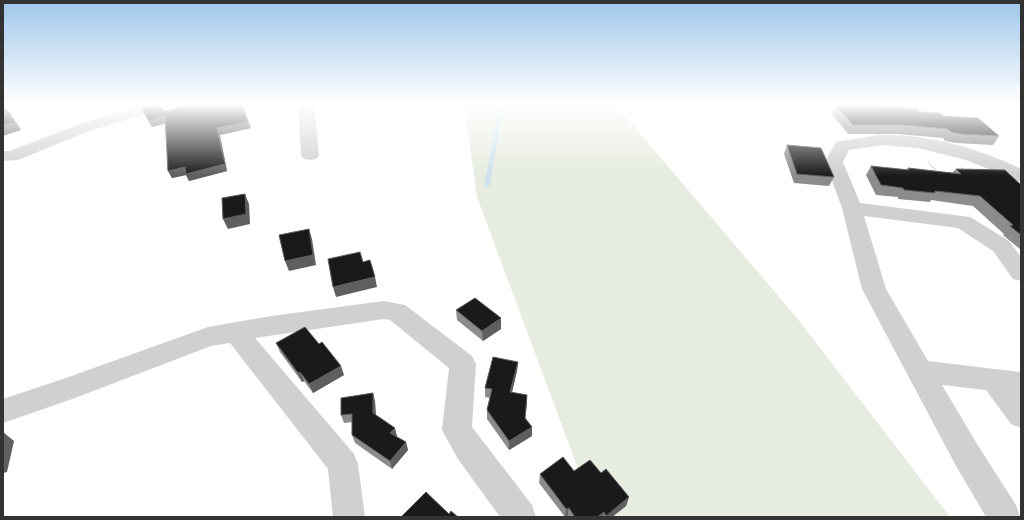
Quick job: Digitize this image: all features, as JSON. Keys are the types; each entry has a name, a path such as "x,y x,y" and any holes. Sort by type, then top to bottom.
{"street":[{"path":"3,147 68,127"},
{"path":"3,156 12,156 87,127"},
{"path":"308,127 310,156"},
{"path":"1004,517 966,454 874,289 852,208 834,162 842,146 884,140 912,143 965,154 1021,176"},
{"path":"852,208 969,218 1001,246 1021,273"},
{"path":"3,411 72,388 208,337 235,331 384,310 396,311 463,364 457,430 469,449 520,517"},
{"path":"235,331 343,464 350,517"},
{"path":"920,371 1021,383"},
{"path":"993,379 1021,415"}],"path":[{"path":"912,143 941,178"}],"shaded area":[{"path":"467,127 635,127 797,318 950,517 596,517 477,197"}],"building":[{"path":"166,127 221,127 217,128 225,164 186,174 185,167 168,171"},
{"path":"928,127 989,127 999,136 961,134 951,132 948,129"},
{"path":"787,145 821,148 834,177 797,174"},
{"path":"871,166 909,170 908,168 961,174 956,169 1005,170 1021,185 1021,235 1010,226 1013,225 980,196 935,191 935,193 904,190 903,188 881,185"},
{"path":"245,194 246,214 223,219 222,198"},
{"path":"309,229 313,255 285,261 279,235"},
{"path":"360,252 363,262 370,260 375,277 333,287 328,259"},
{"path":"475,298 501,318 482,331 456,310"},
{"path":"305,327 319,344 322,342 341,366 309,384 300,372 298,373 276,343"},
{"path":"493,357 518,362 510,392 527,395 525,418 532,427 509,441 487,410 492,389 485,388"},
{"path":"373,393 373,413 395,428 390,433 406,442 390,461 352,435 352,414 341,415 341,398"},
{"path":"563,457 574,471 590,460 601,473 606,469 629,497 606,516 604,512 597,517 575,517 569,508 566,509 540,474"},
{"path":"426,492 449,514 451,511 458,517 401,517"}],"waterway":[{"path":"487,185 498,127"}]}
